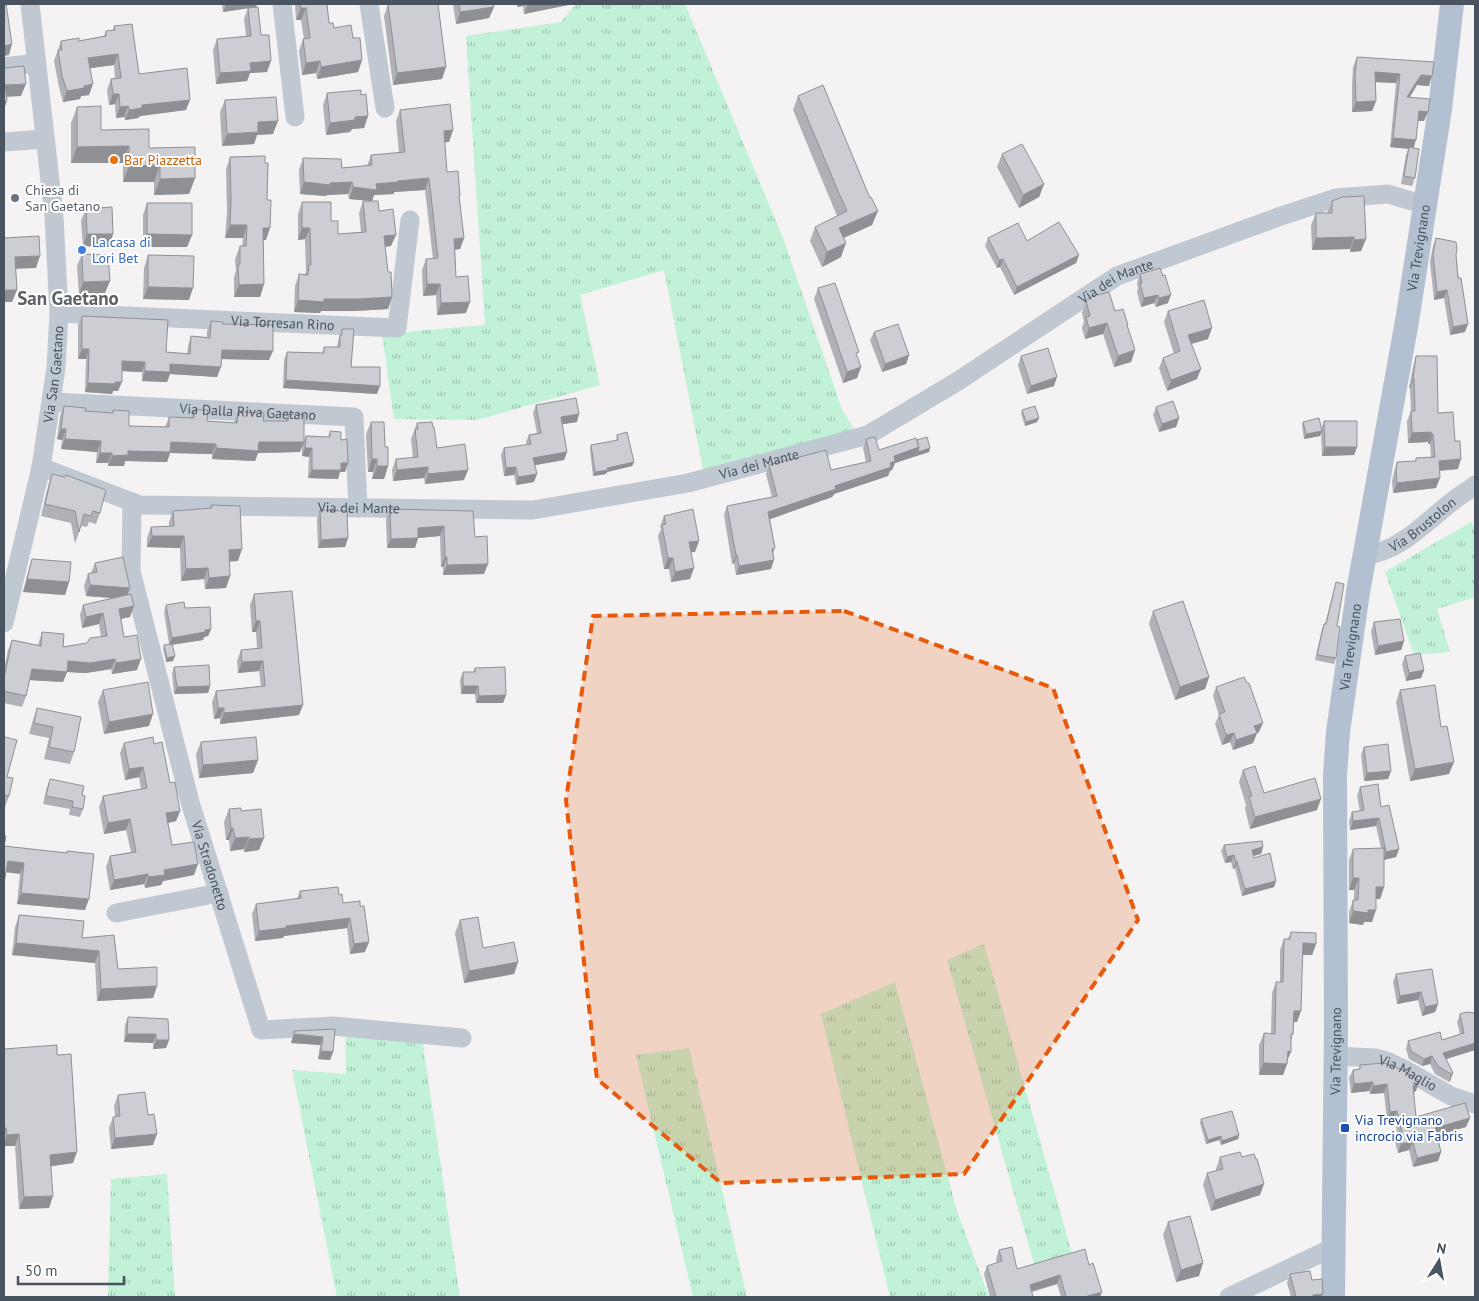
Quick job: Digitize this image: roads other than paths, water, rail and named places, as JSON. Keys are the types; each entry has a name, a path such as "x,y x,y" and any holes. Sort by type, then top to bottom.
{"main road":[{"name":"Via Trevignano","path":"1333,1297 1336,1056 1336,758 1338,732 1344,680 1364,555 1407,321 1440,109 1452,4"}],"street":[{"name":"Via San Gaetano","path":"4,623 41,468 56,368 59,313 48,236 54,216 30,4"},
{"path":"282,4 294,118"},
{"path":"369,4 385,108"},
{"path":"4,67 37,63"},
{"path":"4,142 45,139"},
{"name":"Via dei Mante","path":"41,468 140,505 533,510 688,483 868,435 958,381 1117,276 1336,198 1388,194 1424,205"},
{"name":"Via Torresan Rino","path":"59,313 397,328 410,220"},
{"name":"Via Dalla Riva Gaetano","path":"52,402 354,417 358,508"},
{"name":"Via Brustolon","path":"1364,555 1382,552 1402,541 1453,500 1475,486"},
{"name":"Via Stradonetto","path":"132,502 130,571 190,802 261,1030 332,1026 462,1038"},
{"path":"116,913 219,893"},
{"name":"Via Maglio","path":"1336,1056 1375,1058 1389,1062 1451,1096 1475,1104"},
{"path":"1229,1297 1334,1247"}],"place":[{"name":"Bar Piazzetta","path":"114,160"},
{"name":"Chiesa di San Gaetano","path":"15,198"},
{"name":"La casa di Lori Bet","path":"82,250"},
{"name":"Via Trevignano incrocio via Fabris","path":"1345,1128"}],"district":[{"name":"San Gaetano","path":"68,298"}]}
